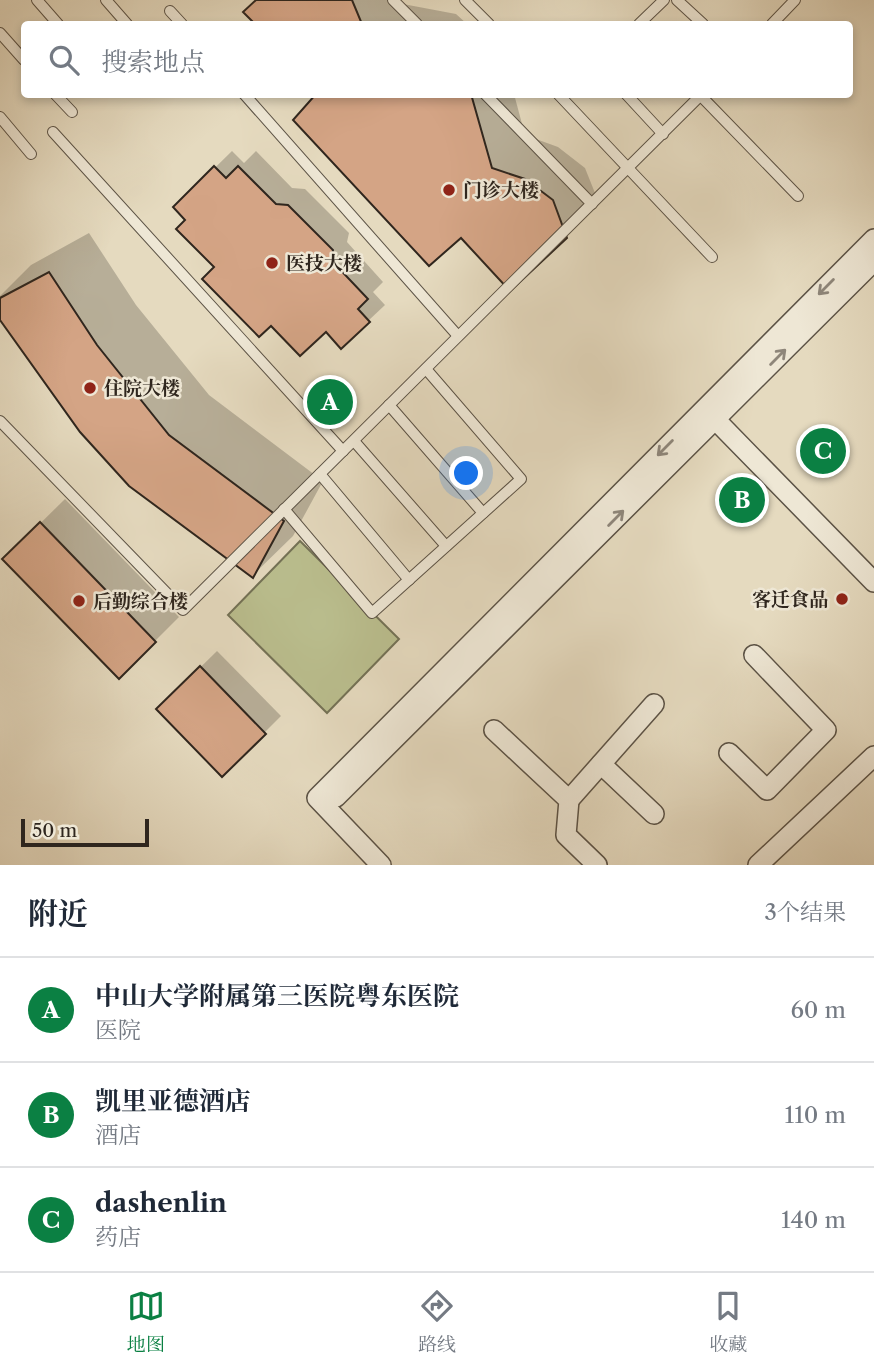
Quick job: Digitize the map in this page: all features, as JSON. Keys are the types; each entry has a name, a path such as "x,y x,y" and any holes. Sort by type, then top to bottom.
{"street":[{"path":"381,865 325,808 709,414 874,239"},
{"path":"709,414 874,261"},
{"path":"709,414 874,582"},
{"path":"729,753 767,790 826,730 754,655"},
{"path":"597,865 566,835 569,800 654,704"},
{"path":"494,730 569,800"},
{"path":"758,865 874,756"},
{"path":"601,764 654,814"}],"lane":[{"path":"37,0 55,21"},
{"path":"106,0 124,21"},
{"path":"393,0 414,21"},
{"path":"465,0 486,21"},
{"path":"642,21 664,0"},
{"path":"677,0 700,21"},
{"path":"775,21 795,0"},
{"path":"170,11 179,21"},
{"path":"0,33 21,57"},
{"path":"59,98 72,112"},
{"path":"248,98 458,336"},
{"path":"489,98 592,204"},
{"path":"562,98 712,257"},
{"path":"630,98 663,134"},
{"path":"0,421 183,610 698,98"},
{"path":"704,98 797,196"},
{"path":"0,117 31,154"},
{"path":"52,132 343,452"},
{"path":"284,509 372,613 521,479 426,369"},
{"path":"389,405 483,513"},
{"path":"354,440 446,546"},
{"path":"320,474 409,580"}],"green space":[{"path":"300,541 399,639 327,713 228,615"}],"building":[{"path":"256,0 352,0 361,21 252,21 243,12"},
{"name":"门诊大楼","path":"312,98 472,98 492,168 525,179 553,200 567,238 510,291 461,238 429,266 293,120"},
{"name":"医技大楼","path":"214,166 226,178 238,166 276,204 288,205 333,250 331,260 368,299 358,309 370,322 341,349 326,332 300,356 271,326 259,337 202,279 214,267 176,229 185,220 173,207"},
{"name":"住院大楼","path":"49,272 97,345 169,435 284,521 253,578 129,486 80,432 0,320 0,298"},
{"name":"后勤综合楼","path":"40,522 156,642 119,679 2,559"},
{"path":"200,666 266,734 222,777 156,709"}],"place":[{"name":"门诊大楼","path":"449,190"},
{"name":"医技大楼","path":"272,263"},
{"name":"住院大楼","path":"90,388"},
{"name":"中山大学附属第三医院粤东医院","path":"330,402"},
{"name":"dashenlin","path":"823,451"},
{"name":"凯里亚德酒店","path":"742,500"},
{"name":"客迁食品","path":"842,599"},
{"name":"后勤综合楼","path":"79,601"}]}
